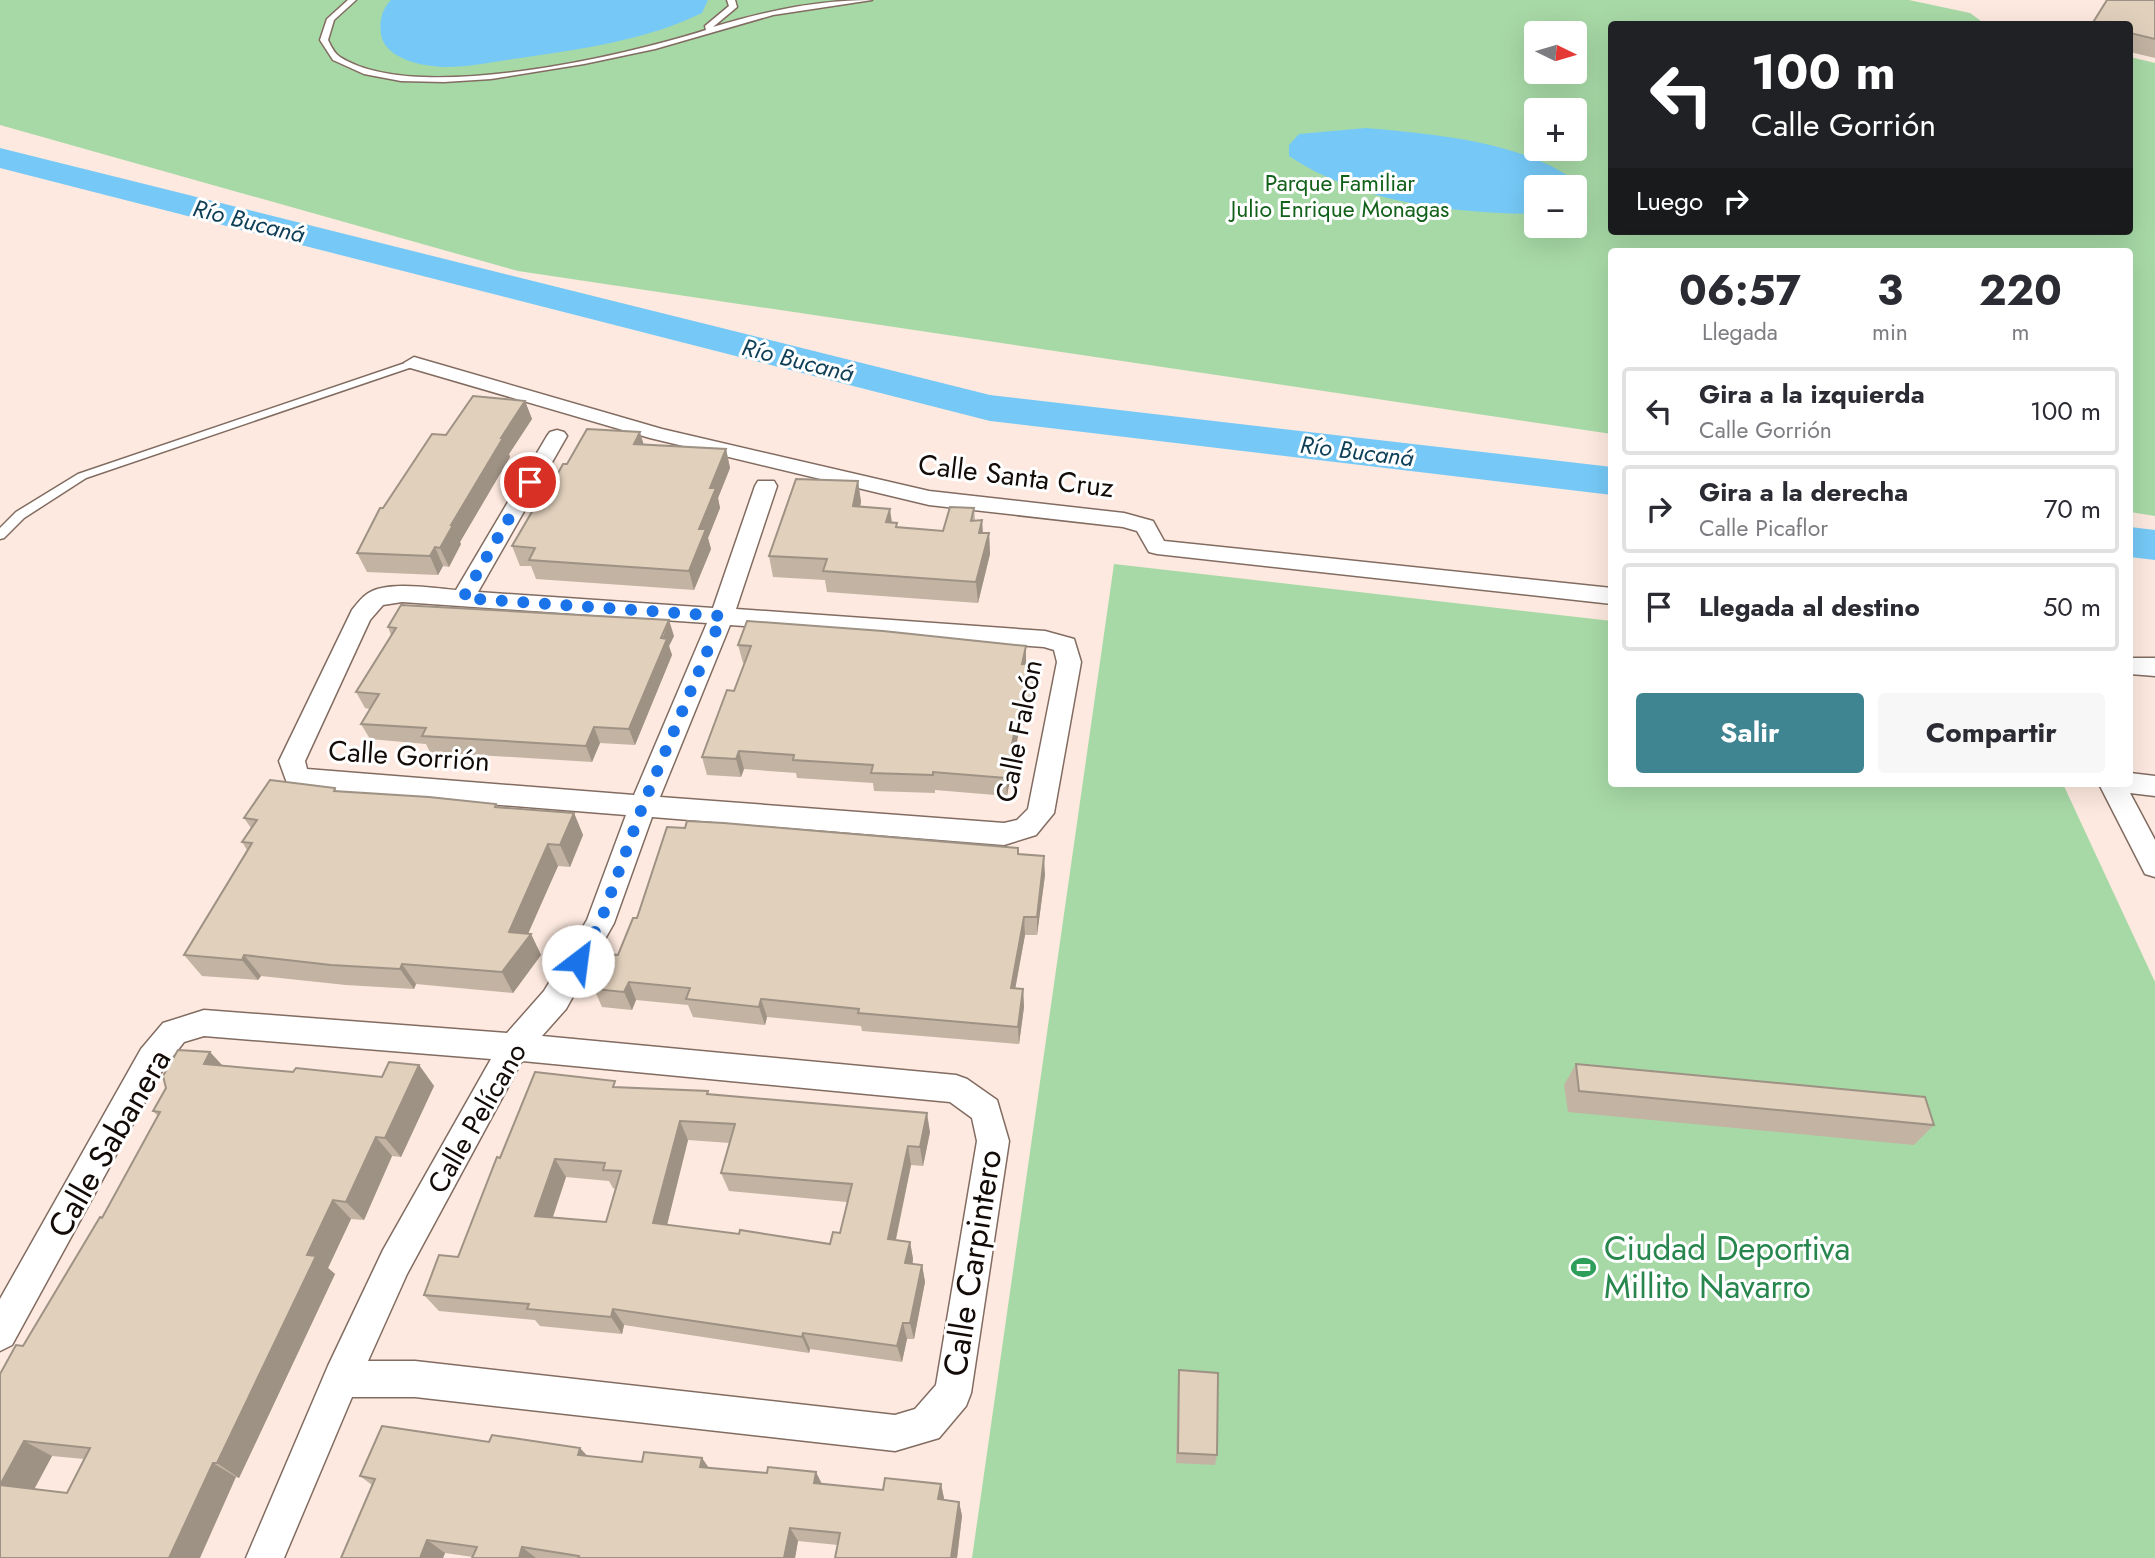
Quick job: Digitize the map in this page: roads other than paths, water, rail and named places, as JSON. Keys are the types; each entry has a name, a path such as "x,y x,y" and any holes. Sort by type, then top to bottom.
{"street":[{"name":"Calle Santa Cruz","path":"414,363 657,434 929,498 1124,520 1145,526 1157,547 1608,596"},
{"path":"463,598 557,436"},
{"name":"Calle Pelícano","path":"265,1558 395,1262 514,1046 555,1000 600,923 643,805 722,616 766,486"},
{"name":"Calle Gorrión","path":"643,805 312,780 296,776 292,761 360,616 376,598 402,594 722,616"},
{"name":"Calle Falcón","path":"643,805 1004,834 1027,828 1041,813 1069,662 1065,645 1045,639 722,616"},
{"path":"2133,666 2155,667"},
{"path":"2133,783 2155,786"},
{"path":"2114,787 2155,866"},
{"name":"Calle Sabanera","path":"0,1333 152,1059 174,1032 204,1023 514,1046"},
{"name":"Calle Carpintero","path":"341,1380 415,1380 895,1433 926,1425 953,1393 993,1141 986,1110 956,1088 514,1046"}],"lane":[{"path":"352,0 331,19 324,40 335,57 366,72 420,80 472,79 550,69 657,46 772,13 868,0"},
{"path":"704,32 733,7 731,0"},
{"path":"821,0 840,3"},
{"path":"0,535 20,514 82,477 414,363"}],"water":[{"path":"391,0 708,0 702,13 637,37 567,51 447,67 406,60 389,50 384,43 380,24 383,11"},
{"path":"1366,128 1422,133 1512,151 1524,155 1524,161 1540,161 1566,175 1524,175 1524,214 1440,208 1377,195 1317,172 1289,156 1289,145 1299,134"}],"waterway":[{"name":"Río Bucaná","path":"0,158 990,408 1608,481"},
{"name":"Río Bucaná","path":"2133,542 2155,545"}],"place":[{"name":"Ciudad Deportiva Millito Navarro","path":"1584,1267"}],"park label":[{"name":"Parque Familiar Julio Enrique Monagas","path":"1340,196"}]}
